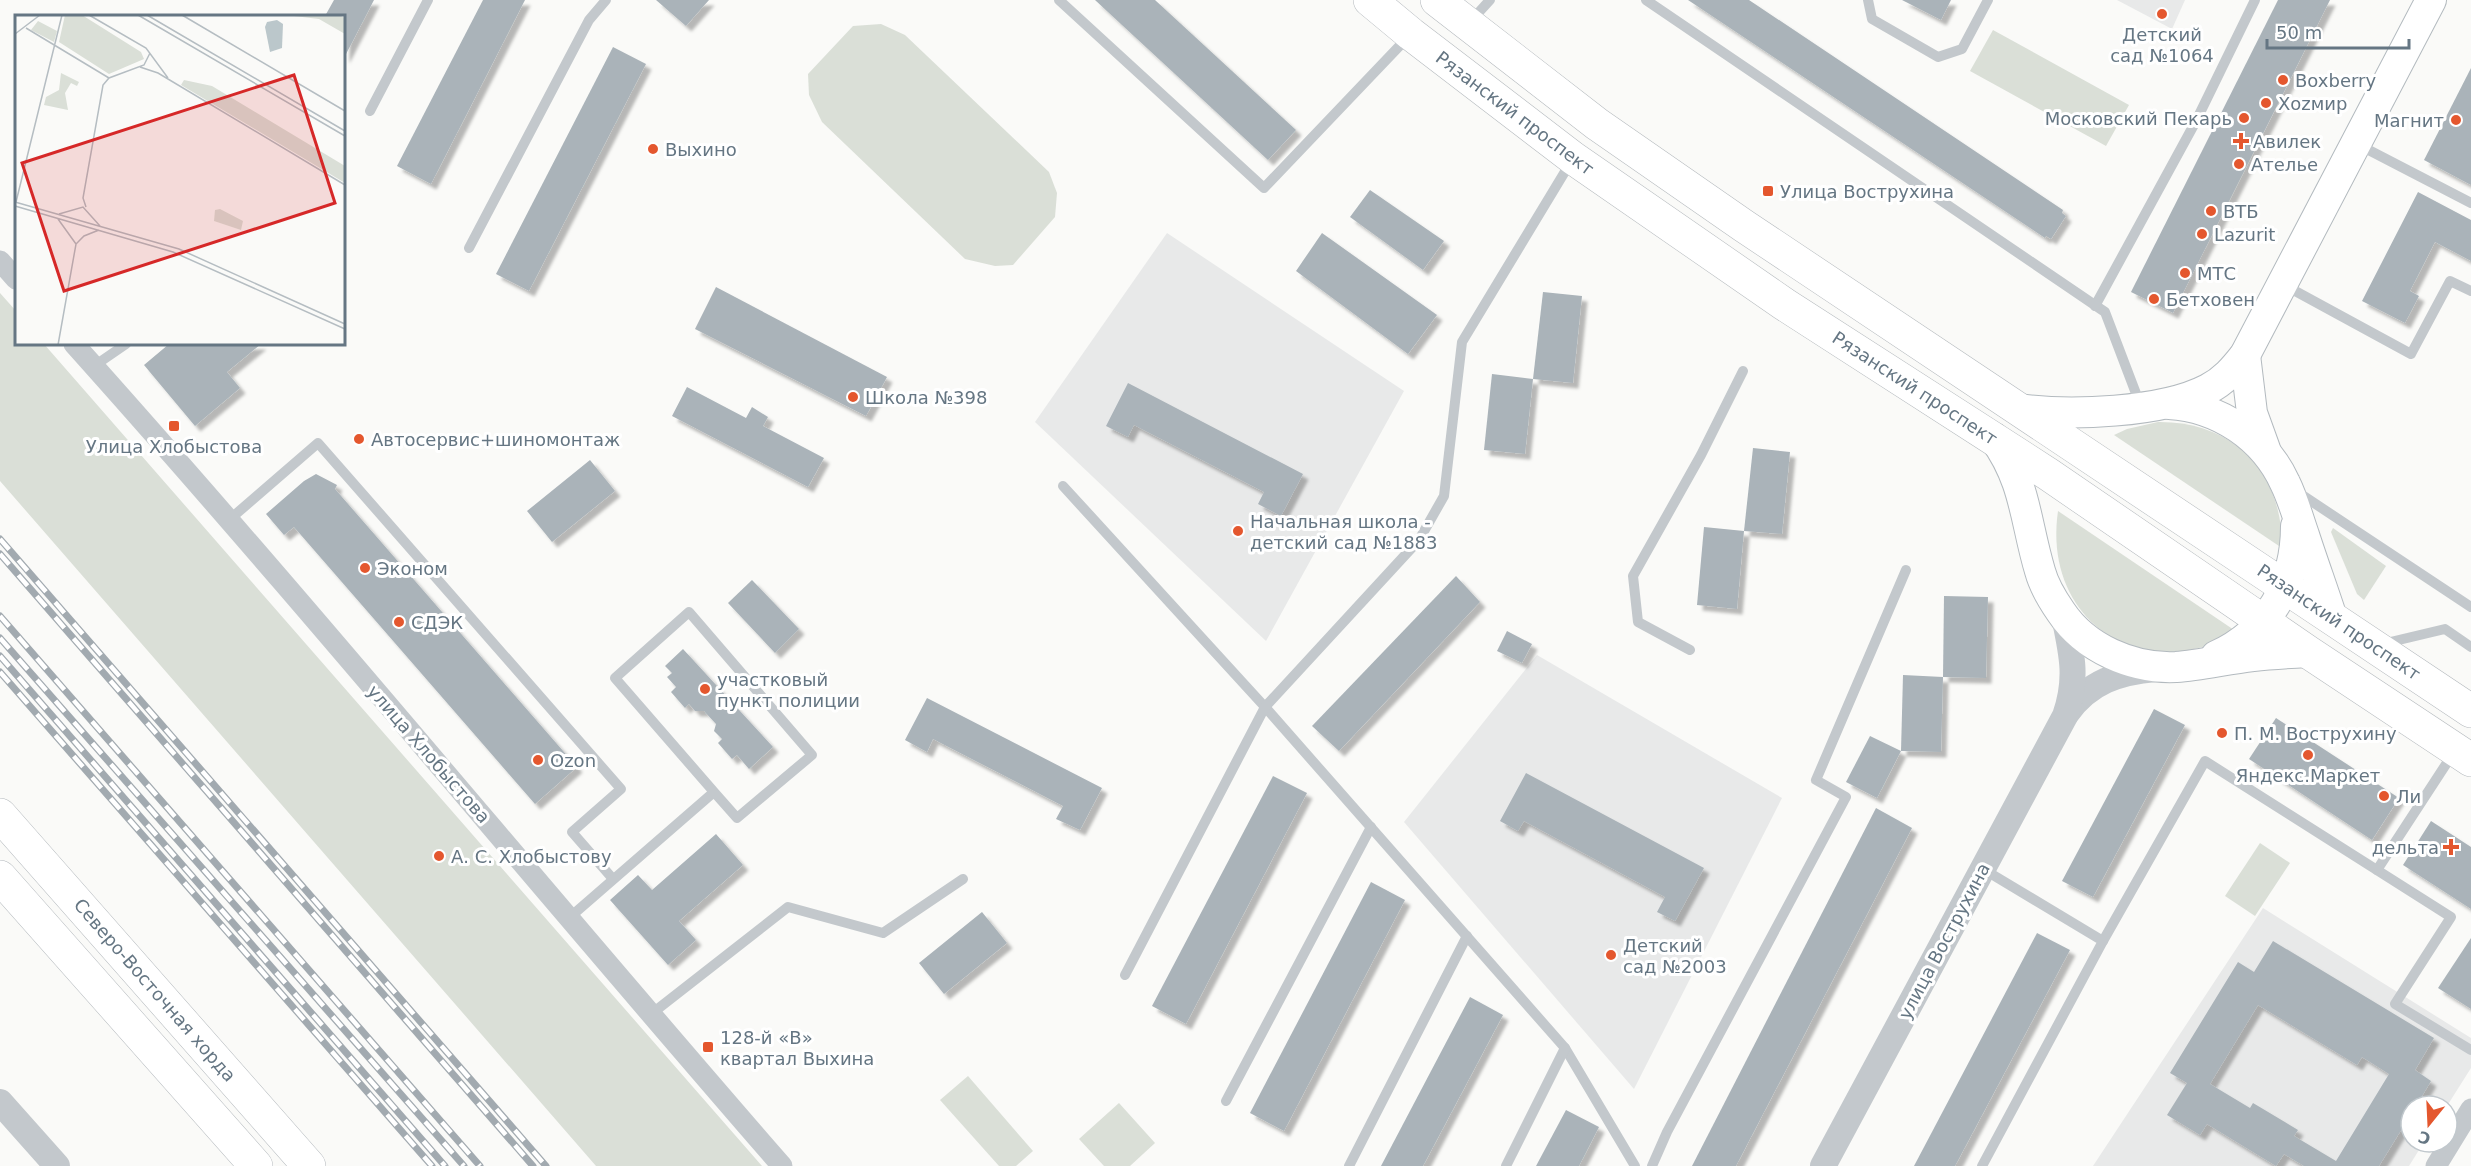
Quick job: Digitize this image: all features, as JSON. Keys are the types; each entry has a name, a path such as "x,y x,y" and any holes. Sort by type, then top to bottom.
{"main road":[{"name":"Рязанский проспект","path":"1370,0 1573,158 1784,304 1994,438 2463,755"},
{"name":"Рязанский проспект","path":"1437,0 1466,25 1606,130 1773,245 2471,711"},
{"path":"2036,550 2037,510 2048,474 2070,444 2100,420 2142,406 2208,390 2227,377 2245,355 2431,0"},
{"path":"2245,355 2252,413 2268,454 2286,484 2332,618"},
{"path":"2018,408 2073,413 2142,406 2188,406 2212,413 2243,430 2268,454"},
{"path":"1994,438 2006,454 2020,484 2040,572 2051,597 2073,628 2090,642 2130,661 2184,666 2255,656 2308,652"},
{"path":"2184,666 2239,644 2264,621 2276,606 2286,586 2294,559 2296,513"},
{"name":"Северо-Восточная хорда","path":"0,814 309,1166"},
{"path":"0,877 256,1166"}],"street":[{"path":"0,261 15,278"},
{"name":"улица Хлобыстова","path":"75,345 229,520 650,1015 782,1166"},
{"name":"улица Вострухина","path":"2064,616 2074,671 2071,700 2065,716"},
{"name":"улица Вострухина","path":"1823,1166 2065,716 2075,702 2100,682 2136,671 2184,666"},
{"path":"0,1102 57,1166"},
{"path":"2436,1166 2471,1109"}],"lane":[{"path":"370,111 428,0"},
{"path":"469,248 589,20 606,0"},
{"path":"1059,0 1264,188 1411,34"},
{"path":"1466,25 1490,0"},
{"path":"1646,0 2105,312 2142,406"},
{"path":"1868,0 1872,19 1938,57 1962,49 1988,0"},
{"path":"2095,306 2196,121 2255,0"},
{"path":"2356,143 2471,203"},
{"path":"1125,975 1265,707 1419,540 1444,496 1462,342 1573,158"},
{"path":"2281,284 2411,354 2450,280 2471,291"},
{"path":"94,366 125,345"},
{"path":"1690,650 1638,622 1633,576 1701,455 1743,371"},
{"path":"229,520 318,443 621,789 572,832 613,879"},
{"path":"2286,484 2471,607"},
{"path":"1063,486 1265,707 1565,1048 1635,1166"},
{"path":"1652,1166 1667,1132 1846,797 1816,780 1906,570"},
{"path":"689,612 812,755 737,818 714,792 615,678 689,612"},
{"path":"2374,646 2445,629 2471,647"},
{"path":"2378,870 2463,755"},
{"path":"1982,1166 2103,941 2205,761 2451,917 2395,1004 2471,1050"},
{"path":"569,918 714,792"},
{"path":"1226,1101 1371,827"},
{"path":"1983,869 2103,941"},
{"path":"650,1015 788,907 883,933 963,879"},
{"path":"1349,1166 1467,936"},
{"path":"1506,1166 1565,1048"}],"shaded area":[{"name":"Детский сад №1064","path":"2117,0 2185,0 2172,29"},
{"path":"881,24 905,35 1049,172 1057,193 1055,217 1013,265 995,266 965,259 822,122 809,95 808,74 853,26"},
{"path":"1993,30 2129,105 2106,146 1970,71"},
{"name":"Начальная школа - детский сад №1883","path":"1167,233 1404,391 1266,641 1035,422"},
{"path":"0,293 15,310 15,345 45,345 762,1166 596,1166 0,481"},
{"path":"2158,422 2185,424 2210,431 2231,442 2249,456 2263,475 2274,497 2280,521 2282,548 2114,435 2127,429"},
{"path":"2058,511 2237,632 2201,647 2166,652 2134,647 2106,633 2082,612 2066,584 2057,550"},
{"path":"2333,528 2386,566 2364,600 2357,594 2331,532"},
{"name":"Детский сад №2003","path":"1537,655 1782,798 1634,1089 1404,822"},
{"path":"2260,843 2290,863 2255,916 2225,896"},
{"path":"2263,908 2471,1038 2471,1068 2455,1094 2399,1094 2399,1154 2416,1154 2409,1166 2093,1166"},
{"path":"968,1076 1033,1151 1016,1166 999,1166 940,1100"},
{"path":"1119,1103 1155,1143 1130,1166 1104,1166 1079,1139"}],"building":[{"path":"334,0 374,0 345,56 345,15 326,15"},
{"path":"483,0 525,0 431,184 397,166"},
{"path":"656,0 709,0 686,26"},
{"path":"1095,0 1155,0 1296,130 1268,160"},
{"path":"1688,0 1749,0 2063,210 2062,213 2066,216 2051,239 2046,236 2045,238"},
{"path":"1902,0 1951,0 1941,20"},
{"path":"2278,0 2330,0 2173,313 2131,292"},
{"path":"613,47 646,64 529,291 496,274"},
{"path":"2471,68 2471,185 2424,160"},
{"path":"1370,190 1444,241 1423,270 1350,217"},
{"path":"2418,192 2471,220 2471,261 2435,242 2410,291 2419,296 2405,323 2362,301"},
{"path":"1322,233 1437,315 1408,354 1296,271"},
{"name":"Школа №398","path":"716,287 887,377 866,416 695,329"},
{"path":"1543,292 1582,296 1573,383 1533,379"},
{"path":"168,345 260,345 227,372 240,388 195,426 144,365"},
{"path":"1492,374 1533,379 1525,454 1484,450"},
{"path":"1128,383 1303,474 1281,516 1258,504 1264,492 1134,425 1128,437 1106,426"},
{"path":"687,387 746,418 752,407 768,417 763,426 824,458 808,487 672,416"},
{"path":"1753,448 1790,452 1782,534 1744,531"},
{"path":"590,460 615,491 552,542 527,511"},
{"path":"316,474 337,485 335,489 577,767 535,804 294,527 284,535 266,514 304,481"},
{"path":"1704,527 1744,531 1737,609 1697,605"},
{"path":"1456,576 1480,602 1339,751 1312,726"},
{"path":"752,580 799,629 775,653 728,603"},
{"path":"1944,596 1988,597 1986,678 1943,677"},
{"path":"1507,631 1532,644 1522,663 1497,651"},
{"path":"683,649 773,747 749,769 737,755 732,759 718,743 722,739 714,731 716,724 704,711 695,711 689,704 685,708 671,692 676,687 667,677 672,673 665,666"},
{"path":"1903,675 1943,677 1941,752 1901,751"},
{"path":"927,698 1102,788 1080,830 1056,819 1063,806 933,739 927,752 905,740"},
{"path":"2154,709 2185,725 2093,897 2062,881"},
{"path":"2276,718 2399,798 2372,840 2249,759"},
{"path":"1870,736 1901,751 1877,798 1846,782"},
{"path":"1526,773 1704,868 1675,921 1657,912 1665,897 1524,821 1518,831 1500,821"},
{"path":"1273,776 1307,793 1186,1024 1152,1006"},
{"path":"1876,808 1912,828 1736,1166 1692,1166"},
{"path":"2431,821 2471,847 2471,909 2403,865"},
{"path":"716,834 743,865 679,921 696,940 668,965 610,900 638,875 652,890"},
{"path":"1371,882 1405,900 1284,1131 1250,1113"},
{"path":"982,912 1007,943 944,994 919,963"},
{"path":"2037,933 2070,950 1955,1166 1914,1166"},
{"path":"2471,938 2471,1009 2438,988"},
{"path":"2273,941 2434,1038 2415,1070 2431,1081 2423,1094 2399,1094 2399,1134 2379,1166 2304,1166 2284,1154 2276,1166 2207,1124 2200,1135 2167,1115 2187,1083 2170,1073 2238,962 2254,972","holes":["2258,1005 2357,1065 2362,1057 2389,1074 2336,1161 2294,1136 2298,1130 2253,1103 2250,1108 2210,1084"]},
{"path":"1470,997 1503,1015 1423,1166 1381,1166"},
{"path":"1566,1110 1599,1127 1579,1166 1536,1166"}],"railway":[{"path":"0,539 546,1166"},
{"path":"0,554 533,1166"},
{"path":"0,616 480,1166"},
{"path":"0,638 464,1166"},
{"path":"0,656 445,1166"},
{"path":"0,672 432,1166"}],"place":[{"name":"Детский сад №1064","path":"2162,14"},
{"name":"Boxberry","path":"2283,80"},
{"name":"Хоzмир","path":"2266,103"},
{"name":"Московский Пекарь","path":"2244,118"},
{"name":"Магнит","path":"2456,120"},
{"name":"Авилек","path":"2241,141"},
{"name":"Выхино","path":"653,149"},
{"name":"Ателье","path":"2239,164"},
{"name":"Улица Вострухина","path":"1768,191"},
{"name":"ВТБ","path":"2211,211"},
{"name":"Lazurit","path":"2202,234"},
{"name":"МТС","path":"2185,273"},
{"name":"Бетховен","path":"2154,299"},
{"name":"Школа №398","path":"853,397"},
{"name":"Улица Хлобыстова","path":"174,426"},
{"name":"Автосервис+шиномонтаж","path":"359,439"},
{"name":"Начальная школа - детский сад №1883","path":"1238,531"},
{"name":"Эконом","path":"365,568"},
{"name":"СДЭК","path":"399,622"},
{"name":"участковый пункт полиции","path":"705,689"},
{"name":"П. М. Вострухину","path":"2222,733"},
{"name":"Яндекс.Маркет","path":"2308,755"},
{"name":"Ozon","path":"538,760"},
{"name":"Ли","path":"2384,796"},
{"name":"дельта","path":"2451,847"},
{"name":"А. С. Хлобыстову","path":"439,856"},
{"name":"Детский сад №2003","path":"1611,955"},
{"name":"128-й «В» квартал Выхина","path":"708,1047"}]}
